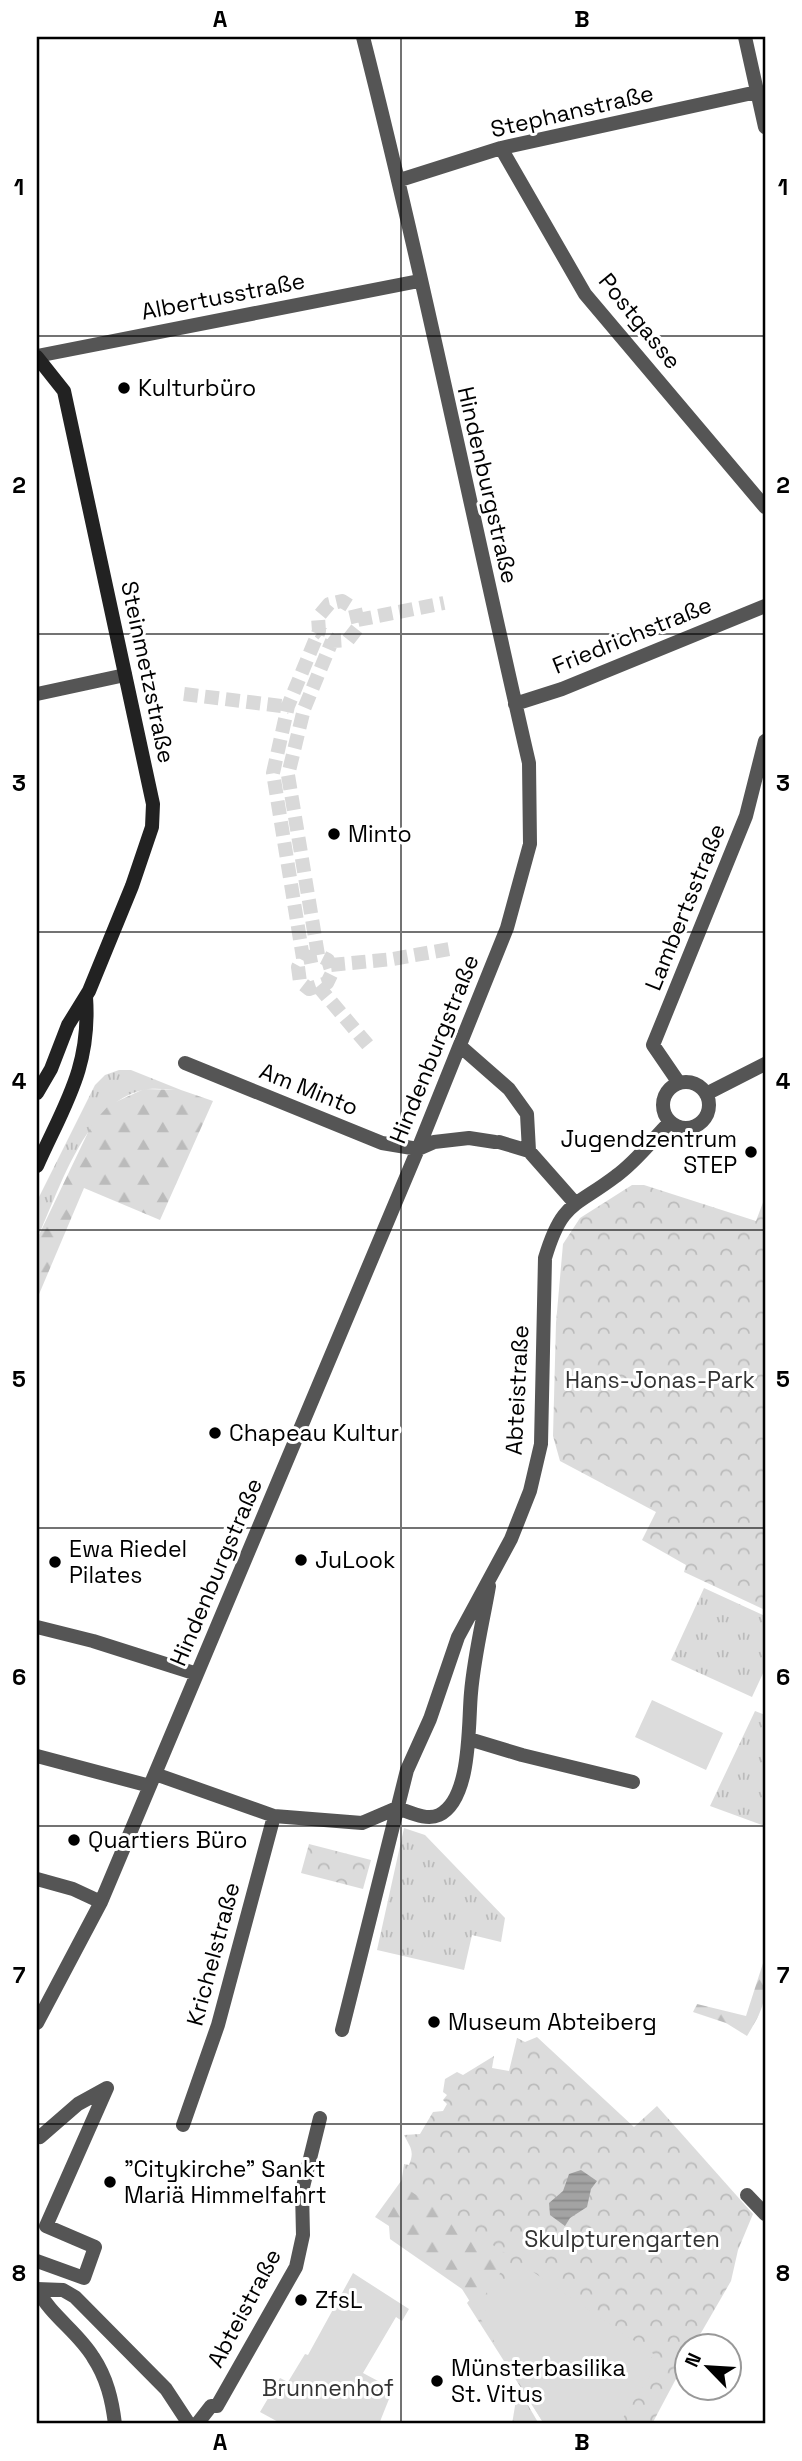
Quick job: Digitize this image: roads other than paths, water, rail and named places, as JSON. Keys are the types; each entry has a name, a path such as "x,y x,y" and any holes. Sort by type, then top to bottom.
{"main road":[{"name":"Steinmetzstraße","path":"37,357 64,391 153,804 152,827 132,886 86,997 68,1025 51,1069 37,1093"},
{"path":"37,1166 84,1057 89,1030 86,997"}],"street":[{"name":"Hindenburgstraße","path":"37,2023 101,1902 418,1149 507,928 530,844 529,763 419,281 400,180 363,37"},
{"path":"745,37 765,127"},
{"name":"Stephanstraße","path":"400,180 501,148 757,92"},
{"name":"Postgasse","path":"501,148 585,294 765,507"},
{"name":"Albertusstraße","path":"37,357 419,281"},
{"name":"Friedrichstraße","path":"515,704 562,689 765,606"},
{"path":"37,694 125,675"},
{"name":"Lambertsstraße","path":"679,1083 653,1045 746,816 765,741"},
{"path":"460,1046 509,1089 527,1114 529,1151"},
{"name":"Am Minto","path":"185,1063 377,1142 418,1149"},
{"path":"706,1094 765,1064"},
{"path":"679,1083 694,1084 706,1094 708,1110 700,1124 684,1128 670,1122 662,1108 663,1100 671,1087 679,1083"},
{"path":"418,1149 434,1142 468,1138 497,1142 529,1151 574,1202 618,1175 670,1122"},
{"name":"Abteistraße","path":"342,2030 407,1770 430,1719 458,1637 511,1539 530,1491 541,1444 545,1258 552,1234 574,1202"},
{"name":"Abteistraße","path":"397,1808 424,1817 439,1815 449,1807 458,1790 469,1739 471,1692 490,1578"},
{"path":"37,1628 93,1641 197,1674"},
{"path":"469,1739 632,1782"},
{"path":"37,1756 152,1780 274,1816 362,1823 397,1808"},
{"name":"Krichelstraße","path":"183,2125 218,2025 274,1816"},
{"path":"37,1879 73,1889 101,1902"},
{"path":"37,2135 40,2137 78,2104 107,2088 46,2226 95,2247 85,2278 37,2261"},
{"name":"Abteistraße","path":"197,2424 211,2406 217,2406 296,2267 303,2235 302,2191 320,2118"},
{"path":"747,2195 765,2214"},
{"path":"116,2424 108,2385 93,2355 45,2305 37,2289 63,2290 75,2297 166,2389 189,2424"}],"tunnel":[{"path":"303,958 318,955 328,960 332,973 327,983 309,989 300,982 298,967 303,958 273,773 288,706 319,631 318,617 329,604 342,601 355,609 359,626 348,640 332,641 319,631"},
{"path":"358,620 444,603"},
{"path":"318,955 288,775 304,709 332,641"},
{"path":"184,694 289,707"},
{"path":"331,965 393,959 455,948"},
{"path":"318,986 372,1050"}],"place":[{"name":"Kulturbüro","path":"124,388"},
{"name":"Minto","path":"334,834"},
{"name":"Jugendzentrum STEP","path":"751,1152"},
{"name":"Chapeau Kultur","path":"215,1433"},
{"name":"JuLook","path":"301,1560"},
{"name":"Ewa Riedel Pilates","path":"55,1562"},
{"name":"Quartiers Büro","path":"74,1840"},
{"name":"Museum Abteiberg","path":"434,2022"},
{"name":"\"Citykirche\" Sankt Mariä Himmelfahrt","path":"110,2182"},
{"name":"ZfsL","path":"301,2300"},
{"name":"Münsterbasilika St. Vitus","path":"437,2381"}],"park label":[{"name":"Hans-Jonas-Park","path":"660,1380"},
{"name":"Skulpturengarten","path":"622,2239"},
{"name":"Brunnenhof","path":"328,2388"}]}
